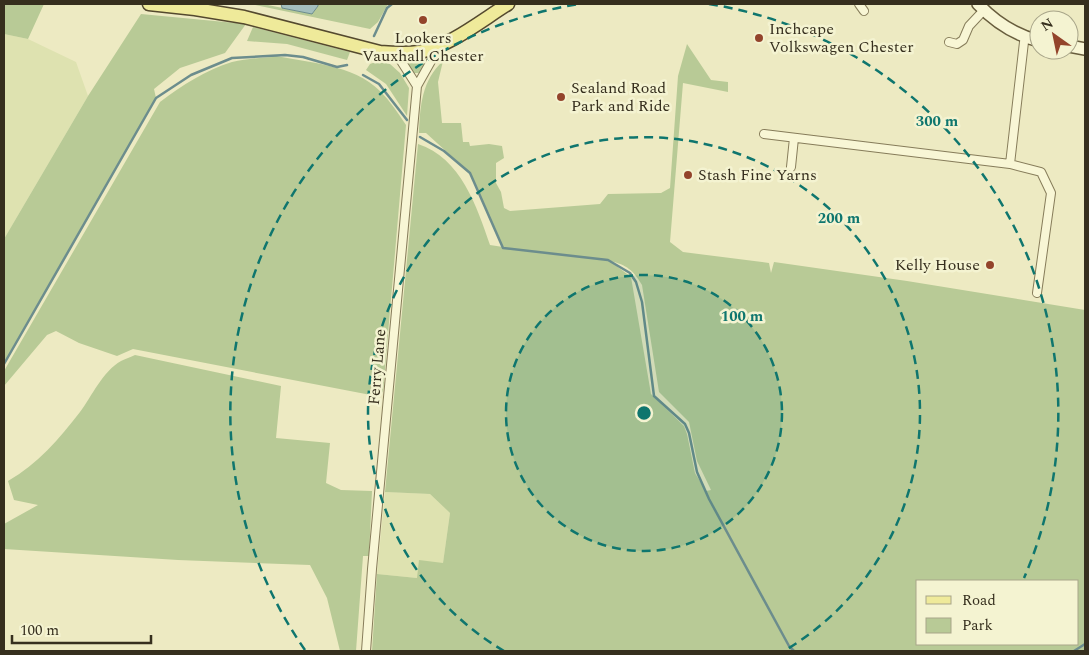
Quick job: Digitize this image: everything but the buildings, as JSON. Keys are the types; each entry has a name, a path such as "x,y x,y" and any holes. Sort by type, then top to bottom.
{"main road":[{"path":"149,4 244,17 380,52 396,53 420,52 447,42 508,4"}],"street":[{"path":"949,42 957,44 963,40 981,7 1002,25 1029,38"},
{"path":"1010,164 1026,37"},
{"name":"Ferry Lane","path":"366,651 417,86 440,45"},
{"path":"396,53 417,86"},
{"path":"764,134 1010,164 1041,172 1051,192 1037,293"},
{"path":"790,167 794,138"}],"green space":[{"path":"4,4 44,4 28,39 4,34"},
{"path":"250,4 263,4 312,14 318,4 388,4 378,22 370,29"},
{"path":"141,14 246,24 225,53 180,68 154,89 156,98 4,364 4,239 88,96"},
{"path":"253,27 350,52 347,60 287,44 247,41"},
{"path":"4,34 28,39 76,62 88,96 4,239"},
{"path":"687,44 711,80 728,82 728,92 683,83 670,242 683,252 769,263 771,273 774,262 907,281 1085,310 1085,651 372,651 377,574 417,578 419,560 443,563 450,513 430,494 385,492 418,144 446,160 456,172 473,200 490,245 503,247 470,173 426,133 419,133 421,103 426,85 436,68 443,61 438,82 442,123 461,123 463,142 469,142 470,146 489,144 502,146 504,158 496,163 496,183 501,192 504,208 510,211 600,204 608,194 661,193 670,188 678,76","holes":["610,261 621,264 636,275 642,285 659,392 689,422 697,461 711,490 706,491 695,473 684,426 651,394 631,277"]},
{"path":"272,55 329,66 357,75 380,91 406,125 383,392 376,396 133,349 117,356 79,343 56,331 47,335 4,386 4,371 160,102 186,84 213,69 232,62 272,57"},
{"path":"423,57 426,61 420,73 414,73 406,63 409,59"},
{"path":"378,61 390,64 400,73 409,88 407,116 386,84 366,70 370,64"},
{"path":"135,355 281,386 276,438 330,443 326,483 341,490 372,491 369,556 363,556 356,651 340,651 327,598 310,565 178,560 4,549 4,524 38,505 14,500 8,481 29,467 56,441 80,412 98,384 115,365"},
{"path":"385,492 430,494 450,513 443,563 417,578 377,574"}],"water":[{"path":"281,4 318,4 318,6 312,14 282,8"}],"waterway":[{"path":"374,36 387,8 392,4"},
{"path":"4,364 156,98 191,75 232,58 285,55 303,57 337,67 347,65"},
{"path":"363,75 379,84 407,120"},
{"path":"420,137 444,151 470,173 503,248 608,260 630,273 636,282 642,302 654,396 685,424 689,433 697,472 709,499 789,646 794,651"},
{"path":"1074,651 1085,644"}],"place":[{"name":"Lookers Vauxhall Chester","path":"423,20"},
{"name":"Inchcape Volkswagen Chester","path":"759,38"},
{"name":"Sealand Road Park and Ride","path":"561,97"},
{"name":"Stash Fine Yarns","path":"688,175"},
{"name":"Kelly House","path":"990,265"}]}
